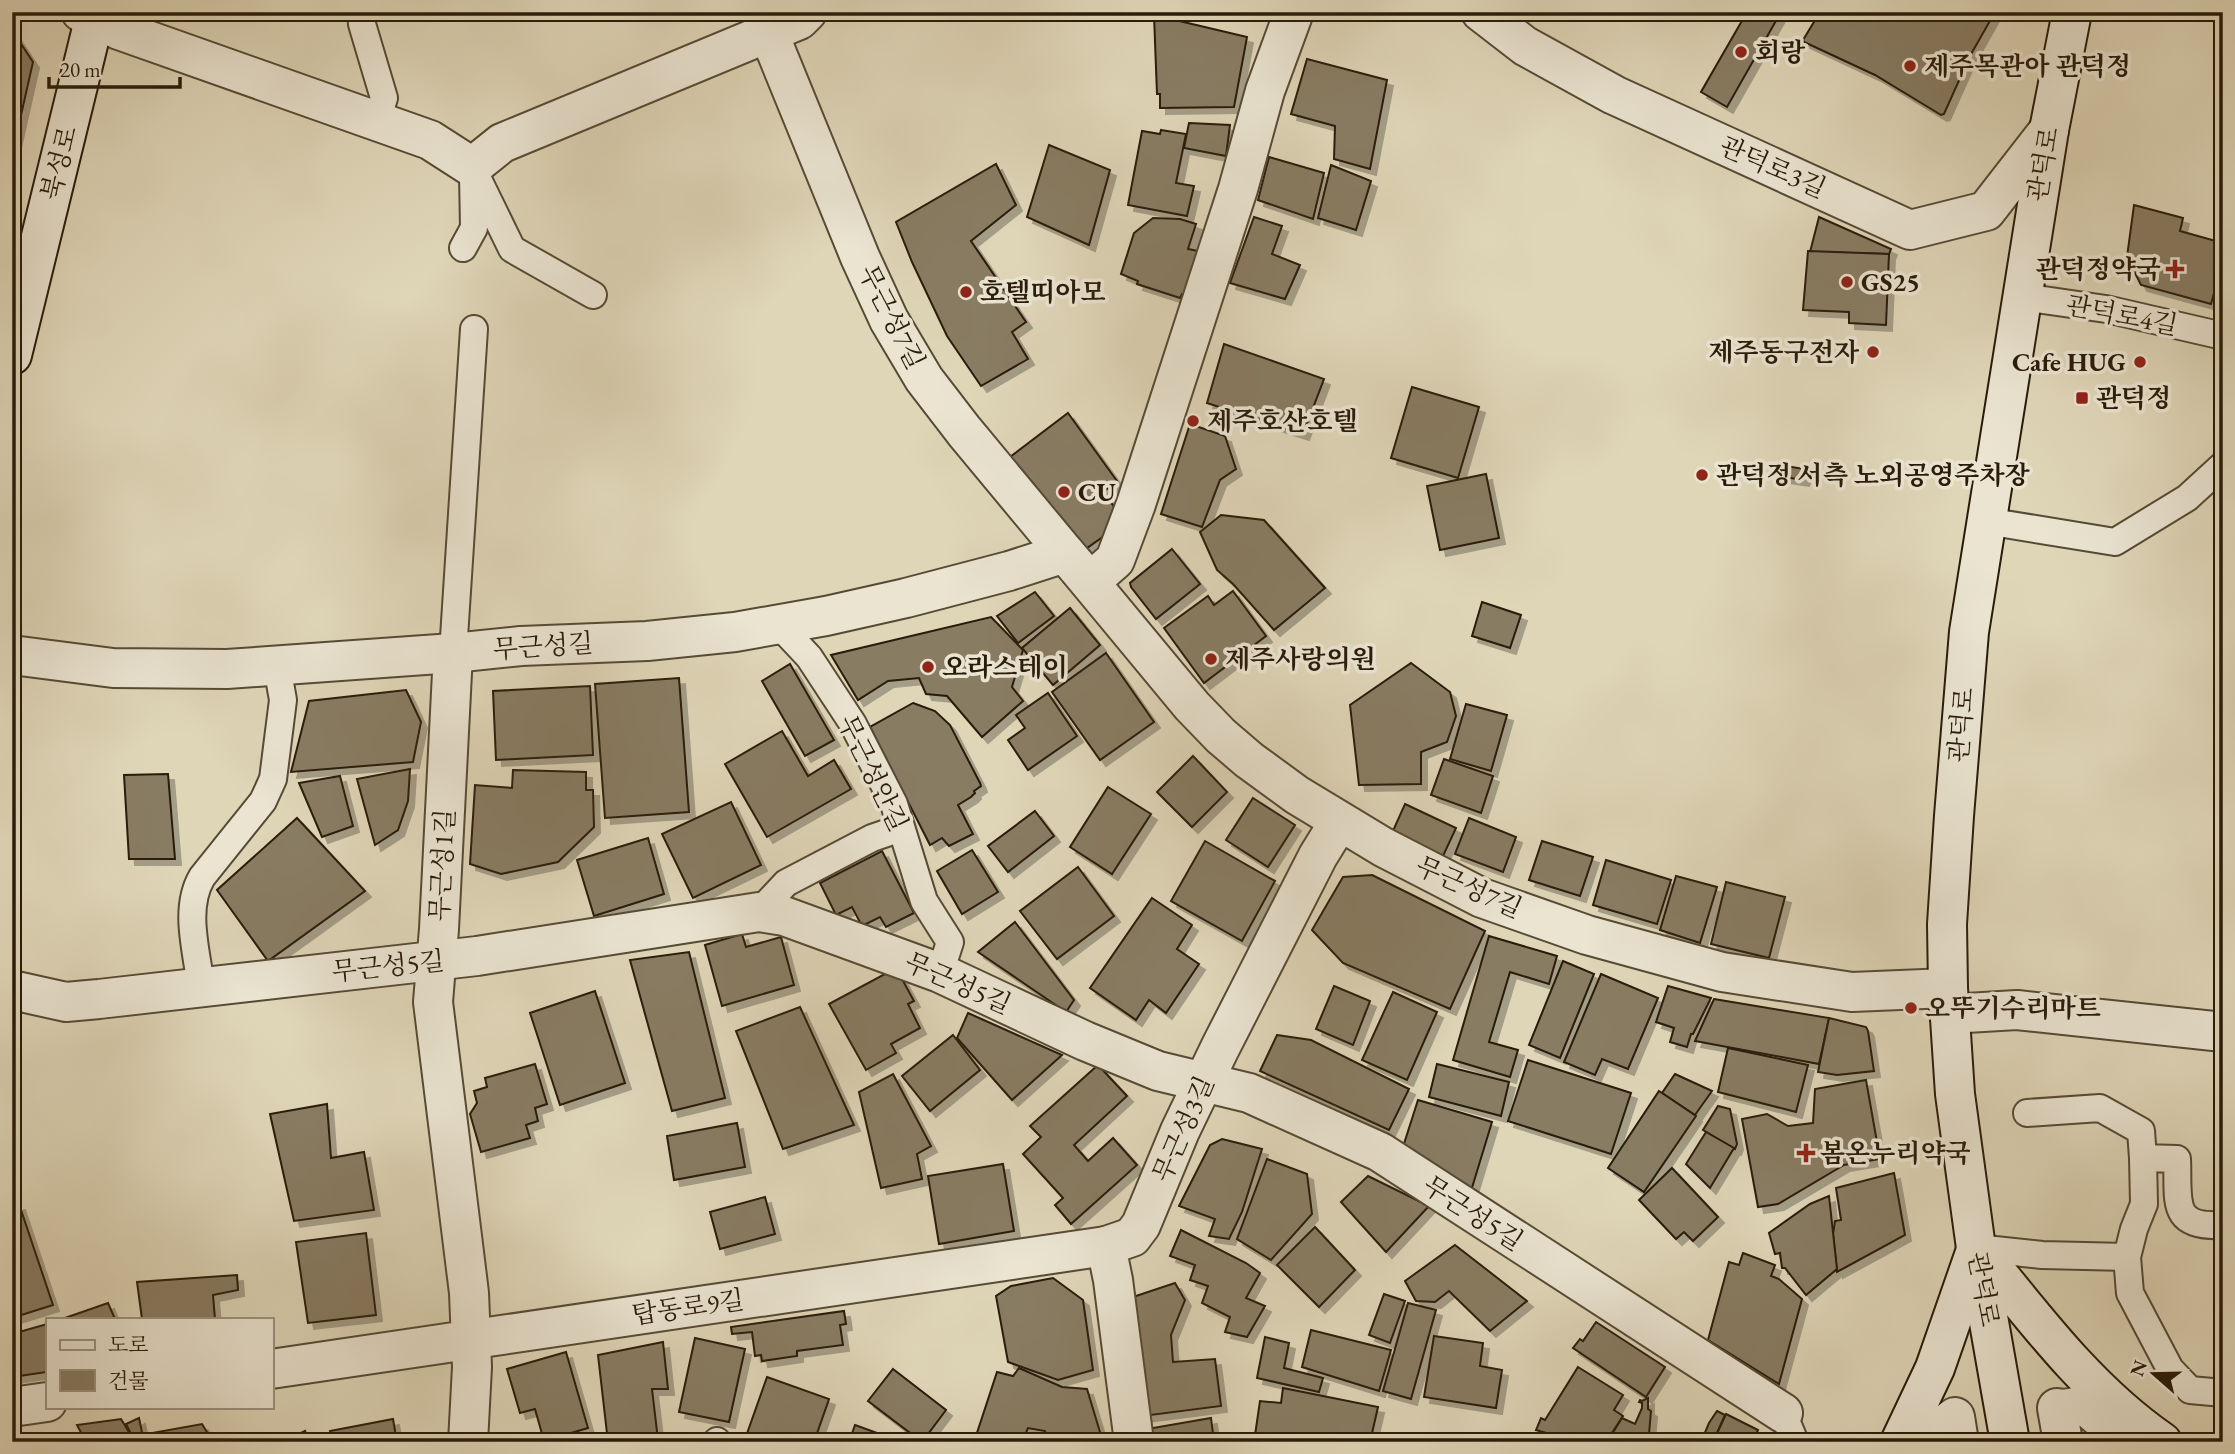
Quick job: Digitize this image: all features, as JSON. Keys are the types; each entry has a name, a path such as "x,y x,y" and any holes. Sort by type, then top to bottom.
{"street":[{"path":"91,14 119,30 430,140 472,167 502,143 764,22 799,20 807,12"},
{"path":"1090,582 1115,561 1136,504 1238,189 1265,91 1294,12"},
{"name":"관덕로3길","path":"1481,12 1525,46 1614,95 1910,230 1986,211 2049,130"},
{"name":"관덕로","path":"2010,1442 1976,1248 1957,1107 1948,1001 1947,924 1969,632 2049,130 2072,12"},
{"name":"북성로","path":"12,355 21,279 91,14"},
{"name":"무근성7길","path":"764,22 860,257 889,320 924,379 1192,706 1221,736 1268,774 1339,822 1482,898 1587,935 1722,972 1852,992 2223,1032"},
{"name":"무근성길","path":"12,655 113,668 228,669 521,646 646,641 779,625 906,598 1065,553"},
{"name":"무근성1길","path":"453,653 433,1002 467,1279 472,1367 468,1442"},
{"name":"무근성3길","path":"1106,1246 1132,1237 1141,1225 1180,1131 1204,1082 1318,856 1339,822"},
{"name":"무근성5길","path":"12,990 66,1002 477,956 759,912 784,916 940,972 1085,1041 1158,1071 1249,1093 1380,1152 1789,1428"},
{"path":"1106,1246 1135,1442"},
{"name":"탑동로9길","path":"273,1369 1106,1246"},
{"path":"1900,1442 1935,1368 1976,1248"},
{"path":"1976,1248 2079,1369 2112,1403 2162,1442"},
{"path":"12,1407 46,1402"},
{"path":"2063,1442 2057,1408 2085,1405 2113,1430 2116,1442"},
{"path":"1921,1442 1927,1429 1943,1426 1955,1416 1959,1442"}],"lane":[{"path":"361,12 362,24 384,98 377,120"},
{"path":"463,248 474,228 472,167"},
{"path":"472,167 512,249 593,295"},
{"name":"관덕로4길","path":"2022,297 2106,309 2223,336"},
{"name":"무근성1길","path":"453,653 474,329"},
{"path":"1986,521 2115,542 2187,498 2223,465"},
{"name":"무근성안길","path":"779,625 809,657 853,724 894,804 924,901 950,942 940,972"},
{"path":"201,987 193,931 195,887 262,801 273,779 283,700 278,666"},
{"path":"759,912 786,883 872,838 901,828"},
{"path":"2027,1113 2100,1108 2141,1131 2144,1204 2127,1257 2130,1293 2170,1369 2190,1390 2223,1393"},
{"path":"2143,1158 2177,1159 2179,1210 2190,1222 2205,1226 2223,1225"},
{"path":"1976,1248 2042,1255 2127,1257"}],"building":[{"name":"회랑","path":"1747,12 1781,12 1727,107 1701,92"},
{"name":"제주목관아 관덕정","path":"1820,12 1995,12 1970,56 1944,114 1941,115 1875,75 1804,42"},
{"path":"1154,15 1247,37 1234,107 1160,108"},
{"path":"12,30 33,62 15,142 12,141"},
{"path":"1307,59 1387,80 1370,169 1334,159 1335,126 1291,114"},
{"path":"1189,123 1230,125 1226,156 1184,148"},
{"path":"1161,130 1186,134 1176,183 1194,186 1187,216 1128,205 1142,131 1160,134"},
{"path":"1049,145 1110,170 1089,245 1027,217"},
{"path":"1269,157 1324,173 1313,219 1258,200"},
{"name":"호텔띠아모","path":"996,164 1016,205 971,241 1026,322 1012,332 1028,359 981,386 947,336 896,222"},
{"path":"1331,165 1371,181 1356,230 1318,218"},
{"path":"2134,205 2183,218 2180,231 2223,243 2223,282 2221,285 2217,283 2211,304 2141,285 2127,257"},
{"path":"1254,217 1282,226 1272,254 1300,265 1285,299 1230,283"},
{"path":"1819,217 1891,249 1889,254 1810,252"},
{"path":"1153,218 1180,219 1196,224 1188,249 1198,251 1184,295 1180,298 1137,284 1138,281 1121,274 1134,233"},
{"name":"GS25","path":"1808,251 1889,254 1886,325 1849,323 1849,312 1803,310"},
{"path":"1224,344 1324,379 1303,434 1207,403"},
{"path":"1412,387 1479,407 1458,478 1391,458"},
{"path":"1068,413 1117,481 1103,492 1125,521 1080,553 1010,457"},
{"path":"1190,424 1225,436 1236,469 1220,480 1202,527 1161,514"},
{"path":"1786,466 1804,469 1803,480 1784,477"},
{"path":"1486,474 1499,538 1440,550 1427,486"},
{"path":"1221,515 1264,520 1325,588 1274,630 1217,570 1200,532"},
{"path":"1172,549 1200,584 1156,619 1130,583"},
{"name":"제주사랑의원","path":"1233,591 1266,636 1204,683 1164,628 1208,596 1214,605"},
{"path":"1035,592 1054,616 1018,643 997,616"},
{"path":"1482,602 1521,615 1510,648 1472,636"},
{"path":"1070,608 1100,645 1053,685 1022,648"},
{"name":"오라스테이","path":"991,617 1023,650 1012,687 1023,701 982,737 947,696 926,694 919,678 888,681 858,700 831,655"},
{"path":"1106,653 1154,722 1100,760 1052,692"},
{"path":"1411,663 1450,692 1456,716 1447,742 1421,752 1421,784 1359,785 1350,705"},
{"path":"790,664 834,740 805,756 762,681"},
{"path":"679,678 689,812 605,818 595,684"},
{"path":"590,686 593,755 496,760 493,691"},
{"path":"406,690 421,722 413,762 291,772 309,701"},
{"path":"1048,693 1077,736 1028,770 1008,740 1025,728 1016,715"},
{"path":"913,703 935,711 950,725 981,786 971,797 958,805 973,834 949,846 942,838 930,845 870,727"},
{"path":"1466,704 1507,715 1491,771 1450,759"},
{"path":"782,731 808,776 834,760 851,789 767,837 725,764"},
{"path":"1193,756 1227,792 1192,827 1157,792"},
{"path":"1444,759 1493,776 1481,813 1431,795"},
{"path":"410,769 408,801 398,830 375,845 357,779"},
{"path":"513,770 586,772 586,790 593,790 594,827 558,862 501,874 470,864 475,785 512,788"},
{"path":"168,774 175,859 129,859 124,775"},
{"path":"340,776 353,826 322,837 299,783"},
{"path":"1108,787 1151,814 1112,874 1070,847"},
{"path":"1253,798 1295,825 1268,867 1226,840"},
{"path":"731,802 761,865 693,898 662,834"},
{"path":"1405,804 1456,828 1443,856 1392,833"},
{"path":"1035,811 1054,836 1008,872 988,846"},
{"path":"297,818 365,891 268,961 217,890"},
{"path":"1469,818 1516,837 1503,872 1455,854"},
{"path":"648,838 664,894 594,916 577,860"},
{"path":"1205,841 1275,881 1242,941 1171,901"},
{"path":"1542,841 1593,857 1580,896 1529,880"},
{"path":"972,850 998,892 962,914 937,871"},
{"path":"882,851 914,913 886,927 880,917 862,926 852,907 836,915 820,883"},
{"path":"1606,860 1671,880 1657,924 1593,905"},
{"path":"1078,867 1114,916 1057,959 1020,911"},
{"path":"1372,875 1485,931 1450,1009 1343,963 1312,930 1343,877"},
{"path":"1676,876 1717,887 1700,943 1660,930"},
{"path":"1726,882 1785,897 1769,958 1711,944"},
{"path":"1152,898 1192,925 1177,949 1199,964 1166,1013 1149,1000 1136,1020 1090,988"},
{"path":"1015,922 1074,1000 1066,1012 978,952"},
{"path":"742,934 746,947 781,937 794,985 722,1006 705,945"},
{"path":"1489,936 1557,956 1549,984 1510,972 1489,1042 1518,1050 1510,1077 1453,1060"},
{"path":"689,952 725,1098 672,1111 630,960"},
{"path":"1563,961 1594,974 1560,1058 1529,1045"},
{"path":"896,968 914,1001 908,1004 920,1028 891,1044 896,1053 866,1070 829,1004"},
{"path":"1601,974 1658,998 1628,1069 1602,1059 1595,1075 1564,1062"},
{"path":"1334,986 1370,1001 1353,1045 1316,1029"},
{"path":"1668,986 1711,998 1691,1034 1687,1047 1670,1042 1674,1028 1656,1022"},
{"path":"595,991 625,1083 560,1105 530,1013"},
{"path":"1393,992 1437,1012 1407,1080 1362,1060"},
{"path":"1714,999 1829,1018 1819,1064 1695,1041"},
{"path":"800,1007 854,1125 783,1149 736,1031"},
{"path":"968,1013 1062,1055 1012,1100 957,1038"},
{"path":"1829,1018 1866,1027 1874,1071 1837,1075 1818,1072"},
{"path":"953,1035 980,1070 930,1111 902,1076"},
{"path":"1277,1035 1311,1040 1409,1089 1389,1130 1260,1071"},
{"path":"1728,1048 1808,1065 1796,1112 1718,1092"},
{"path":"1528,1060 1631,1093 1611,1154 1508,1121"},
{"path":"535,1064 547,1104 535,1108 538,1121 526,1125 530,1138 481,1152 470,1114 477,1103 474,1091 487,1087 485,1078"},
{"path":"1437,1064 1509,1082 1501,1116 1429,1097"},
{"path":"1098,1065 1127,1096 1074,1145 1088,1161 1113,1138 1137,1165 1071,1224 1055,1205 1063,1198 1023,1154 1041,1137 1030,1126"},
{"path":"893,1074 931,1146 917,1154 922,1179 881,1188 859,1092"},
{"path":"1675,1074 1712,1091 1695,1115 1662,1093"},
{"path":"1866,1080 1880,1159 1844,1165 1778,1204 1758,1207 1742,1119 1767,1114 1788,1126 1813,1123 1815,1089"},
{"path":"1659,1091 1696,1116 1644,1192 1608,1168"},
{"path":"1418,1100 1492,1122 1471,1191 1402,1150"},
{"path":"327,1104 331,1158 364,1152 374,1210 294,1221 270,1114"},
{"path":"1718,1106 1730,1109 1737,1144 1735,1149 1703,1130"},
{"path":"737,1123 745,1167 674,1180 667,1136"},
{"path":"1706,1132 1734,1148 1710,1188 1686,1164"},
{"path":"1222,1139 1262,1149 1242,1212 1229,1239 1209,1236 1215,1219 1179,1206 1210,1145"},
{"path":"1267,1159 1307,1174 1312,1214 1271,1260 1237,1239"},
{"path":"1003,1164 1014,1231 939,1244 928,1176"},
{"path":"1672,1168 1718,1217 1693,1241 1684,1232 1676,1239 1639,1200"},
{"path":"1894,1173 1905,1235 1837,1272 1833,1234 1835,1221 1841,1220 1836,1188"},
{"path":"1368,1176 1429,1206 1386,1252 1341,1202"},
{"path":"1829,1196 1837,1269 1806,1295 1785,1268 1782,1268 1780,1253 1775,1254 1769,1233 1810,1204"},
{"path":"765,1197 775,1234 720,1249 710,1212"},
{"path":"19,1204 53,1305 12,1318 12,1207"},
{"path":"1315,1227 1355,1270 1319,1307 1277,1265"},
{"path":"1181,1230 1260,1273 1246,1298 1265,1306 1247,1337 1225,1332 1230,1317 1202,1303 1208,1286 1190,1280 1195,1265 1170,1256"},
{"path":"366,1233 376,1315 308,1323 296,1242"},
{"path":"1455,1245 1527,1301 1490,1331 1449,1291 1435,1302 1416,1301 1405,1281"},
{"path":"1743,1253 1775,1265 1771,1276 1779,1279 1802,1299 1779,1384 1708,1340 1729,1262 1739,1265"},
{"path":"237,1275 238,1290 213,1295 215,1318 142,1318 137,1282"},
{"path":"1053,1278 1083,1300 1093,1370 1058,1380 1008,1362 996,1296 1011,1286"},
{"path":"1175,1283 1185,1300 1171,1335 1173,1362 1215,1359 1221,1406 1143,1416 1127,1299"},
{"path":"1384,1294 1405,1301 1390,1343 1369,1335"},
{"path":"108,1303 115,1318 65,1318"},
{"path":"1408,1303 1436,1310 1411,1399 1383,1391"},
{"path":"844,1311 846,1324 840,1325 843,1345 797,1351 797,1356 762,1361 761,1355 755,1356 752,1332 732,1334 731,1327"},
{"path":"1596,1322 1665,1367 1646,1397 1573,1348 1580,1339 1583,1341"},
{"path":"46,1324 46,1372 12,1377 12,1334"},
{"path":"1311,1330 1391,1350 1379,1391 1302,1367"},
{"path":"1434,1336 1483,1343 1480,1366 1502,1370 1496,1408 1424,1397"},
{"path":"1265,1337 1289,1343 1284,1368 1323,1378 1319,1392 1257,1378"},
{"path":"695,1338 745,1349 729,1422 679,1412"},
{"path":"663,1342 668,1389 652,1389 658,1440 608,1442 598,1355"},
{"path":"566,1352 588,1428 544,1441 535,1409 520,1413 507,1369"},
{"path":"1578,1367 1623,1395 1614,1410 1623,1416 1606,1442 1582,1442 1572,1436 1570,1440 1536,1430 1541,1418 1545,1420"},
{"path":"1019,1368 1062,1387 1087,1389 1103,1442 1048,1442 1045,1431 1028,1428 1022,1442 974,1442 997,1372 1013,1376"},
{"path":"893,1369 946,1410 922,1442 868,1401"},
{"path":"767,1377 829,1399 814,1442 744,1442"},
{"path":"1283,1388 1378,1407 1370,1442 1254,1442 1260,1401 1281,1403"},
{"path":"1648,1398 1648,1409 1651,1411 1646,1442 1607,1442 1622,1418 1635,1424 1642,1408 1640,1400"},
{"path":"1717,1411 1725,1415 1713,1442 1701,1442 1709,1423"},
{"path":"1726,1414 1758,1430 1753,1442 1713,1442"},
{"path":"139,1418 144,1442 135,1442 126,1424"},
{"path":"1211,1418 1214,1442 1149,1442 1147,1429"},
{"path":"121,1419 135,1442 86,1442 77,1425"},
{"path":"393,1419 397,1442 332,1442 330,1431"},
{"path":"202,1424 213,1442 153,1442 152,1433"},
{"path":"855,1425 891,1438 889,1442 849,1442"},
{"path":"305,1431 310,1442 284,1442"}],"place":[{"name":"회랑","path":"1741,52"},
{"name":"제주목관아 관덕정","path":"1910,66"},
{"name":"관덕정약국","path":"2175,269"},
{"name":"GS25","path":"1847,282"},
{"name":"호텔띠아모","path":"966,292"},
{"name":"제주동구전자","path":"1873,352"},
{"name":"Cafe HUG","path":"2140,362"},
{"name":"관덕정","path":"2082,398"},
{"name":"제주호산호텔","path":"1193,421"},
{"name":"관덕정 서측 노외공영주차장","path":"1702,475"},
{"name":"CU","path":"1064,492"},
{"name":"제주사랑의원","path":"1211,659"},
{"name":"오라스테이","path":"928,667"},
{"name":"오뚜기수리마트","path":"1911,1008"},
{"name":"봄온누리약국","path":"1806,1153"}]}
